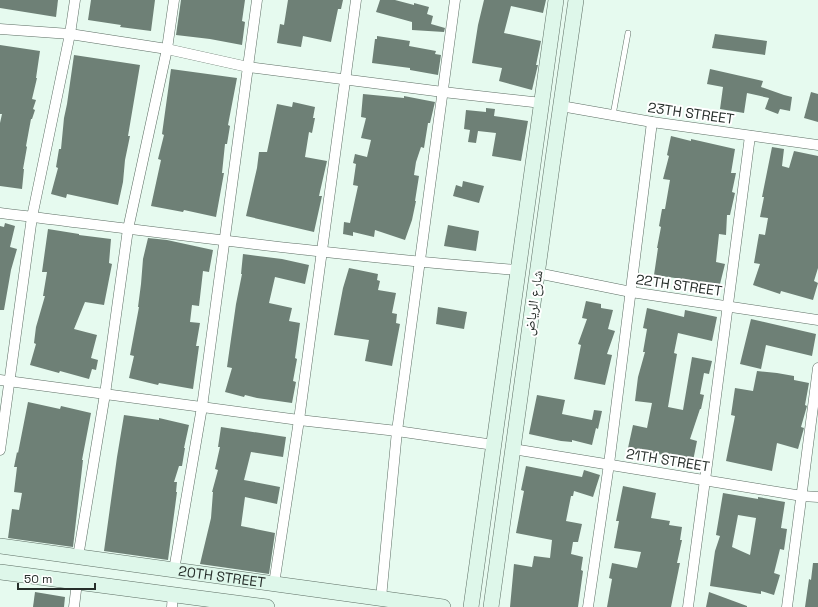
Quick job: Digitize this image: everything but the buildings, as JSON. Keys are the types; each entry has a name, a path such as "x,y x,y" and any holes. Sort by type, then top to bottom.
{"main road":[{"name":"شارع الرياض","path":"472,607 556,0"},
{"name":"شارع الرياض","path":"491,607 576,0"},
{"name":"20TH STREET","path":"0,546 443,607"},
{"name":"20TH STREET","path":"0,572 77,582 173,601 267,607"}],"street":[{"path":"0,450 5,381 32,217 70,34 75,0"},
{"path":"78,557 105,394 128,229 167,49 174,0"},
{"path":"174,570 202,407 258,0"},
{"path":"274,584 299,420 356,0"},
{"path":"381,598 397,431 456,0"},
{"path":"0,29 70,34 167,49 248,67 542,103"},
{"name":"23TH STREET","path":"560,106 652,122 818,145"},
{"path":"588,607 609,464 652,122"},
{"path":"688,607 706,480 750,136"},
{"path":"0,213 322,252 518,270"},
{"name":"22TH STREET","path":"537,273 631,292 818,320"},
{"path":"787,607 818,368"},
{"path":"5,381 299,420 397,431 494,446"},
{"name":"21TH STREET","path":"513,449 802,496 818,497"},
{"path":"74,607 77,582"}],"lane":[{"path":"613,116 628,33"}]}
